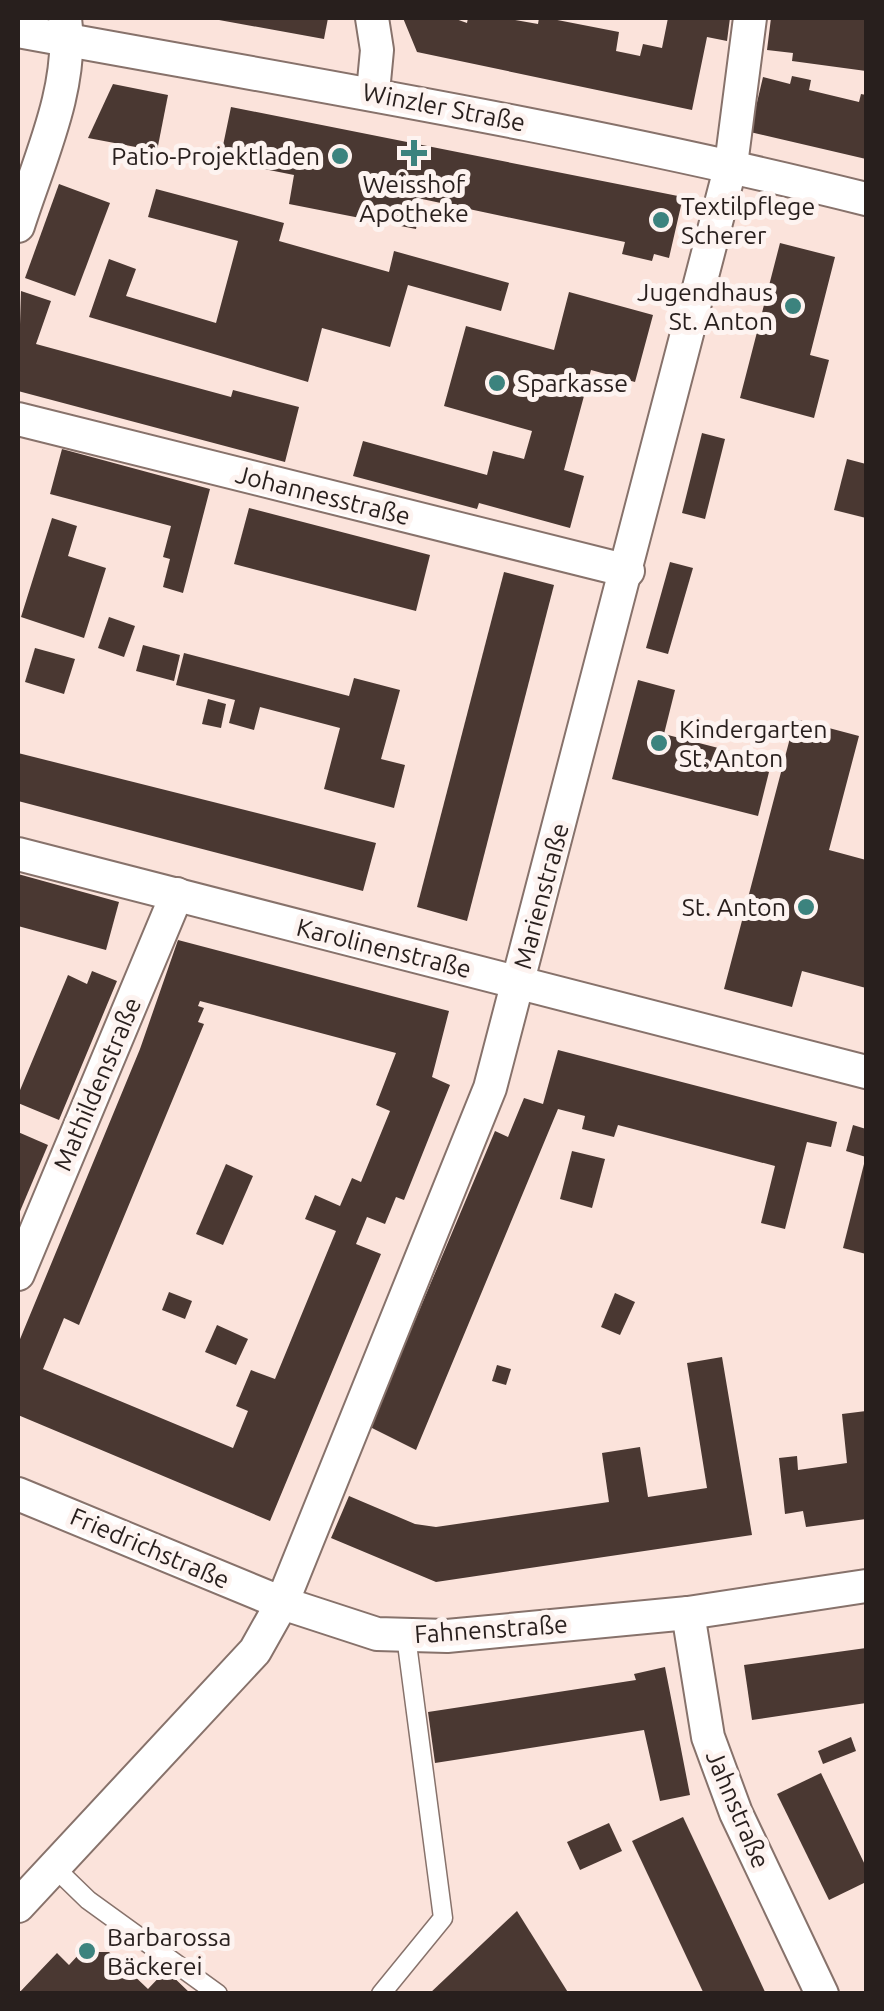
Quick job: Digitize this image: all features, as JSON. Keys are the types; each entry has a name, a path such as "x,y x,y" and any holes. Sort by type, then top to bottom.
{"street":[{"path":"372,18 377,50 374,92"},
{"name":"Marienstraße","path":"282,1603 490,1088 732,165 750,18"},
{"path":"18,226 63,81 66,29"},
{"name":"Winzler Straße","path":"18,31 66,29 732,165 866,199"},
{"name":"Johannesstraße","path":"18,419 628,572"},
{"name":"Karolinenstraße","path":"18,854 866,1072"},
{"name":"Mathildenstraße","path":"18,1274 177,894"},
{"name":"Friedrichstraße","path":"18,1494 282,1603"},
{"name":"Fahnenstraße","path":"282,1603 338,1625 406,1636 688,1613 866,1586"},
{"path":"18,1906 255,1651 282,1603"},
{"name":"Jahnstraße","path":"688,1613 708,1737 736,1813 822,1994"}],"lane":[{"path":"381,1994 443,1918 406,1636"},
{"path":"54,1866 88,1900 218,1994"}],"building":[{"path":"208,18 328,18 324,39"},
{"path":"403,18 453,18 467,23 468,18 504,18 538,24 539,18 547,18 619,32 616,51 640,56 643,44 662,48 668,18 730,18 727,41 707,37 692,110 417,52"},
{"path":"771,18 866,18 866,71 792,61 793,53 767,50"},
{"path":"792,76 811,80 809,90 859,102 861,94 866,95 866,159 750,132 763,77 790,84"},
{"path":"113,84 168,95 157,151 88,138"},
{"path":"231,107 683,197 669,258 654,254 652,261 622,254 625,242 422,199 416,229 289,204 294,175 220,160"},
{"path":"59,184 110,203 75,296 25,278"},
{"path":"156,189 284,223 279,241 389,272 394,251 509,283 501,311 408,285 390,347 322,328 308,382 89,317 109,259 136,269 126,296 216,323 238,241 148,217"},
{"name":"Jugendhaus St. Anton","path":"780,243 835,257 810,355 829,360 814,418 740,398"},
{"path":"21,291 51,301 36,344 231,397 233,390 299,407 285,462 18,391"},
{"path":"569,292 653,315 635,382 591,370 564,470 584,476 570,528 479,503 477,509 353,476 363,441 487,475 493,451 524,459 532,431 444,406 466,326 554,350"},
{"path":"702,433 725,439 705,519 682,513"},
{"path":"62,449 210,489 183,593 163,587 170,559 163,557 171,526 50,494"},
{"path":"847,459 866,464 866,518 834,510"},
{"path":"249,508 430,555 416,611 234,564"},
{"path":"52,518 77,526 68,556 106,568 84,638 21,617"},
{"path":"670,562 693,568 668,654 646,648"},
{"path":"504,572 554,585 467,921 417,907"},
{"path":"109,617 135,626 124,657 98,648"},
{"path":"143,645 180,655 174,681 136,671"},
{"path":"35,648 75,659 64,694 25,682"},
{"path":"184,653 349,696 354,678 400,690 381,759 405,765 394,808 324,789 340,728 260,707 254,730 229,723 235,700 176,685"},
{"name":"Kindergarten St. Anton","path":"638,680 675,690 664,734 730,751 730,762 769,772 758,816 612,779"},
{"path":"208,699 226,704 221,728 202,724"},
{"path":"795,719 859,736 829,850 866,860 866,988 802,971 792,1007 724,989"},
{"path":"18,753 376,843 363,891 18,801"},
{"path":"18,874 119,902 106,950 18,926"},
{"path":"178,940 449,1011 432,1077 450,1085 404,1200 396,1197 385,1224 367,1217 356,1244 381,1254 270,1521 18,1415 18,1344 140,1049","holes":["200,1001 396,1053 376,1105 390,1111 361,1182 352,1178 340,1206 315,1195 305,1219 336,1231 275,1379 251,1370 236,1406 248,1411 233,1448 43,1369 64,1318 79,1325 204,1024 198,1022 204,1008 198,1006"]},
{"path":"92,971 117,981 59,1120 18,1103 18,1095 68,975 87,984"},
{"path":"558,1050 837,1122 831,1147 807,1142 785,1229 761,1223 775,1166 618,1125 614,1137 582,1129 585,1116 558,1109 416,1450 370,1427 495,1131 508,1137 524,1098 543,1104"},
{"path":"853,1125 866,1129 866,1157 846,1151"},
{"path":"18,1132 48,1145 18,1216"},
{"path":"572,1151 605,1159 592,1208 560,1199"},
{"path":"866,1160 866,1254 843,1248"},
{"path":"226,1164 253,1176 223,1245 196,1234"},
{"path":"169,1292 192,1301 185,1319 162,1310"},
{"path":"615,1293 635,1302 620,1335 601,1327"},
{"path":"217,1325 248,1339 236,1365 205,1352"},
{"path":"722,1357 752,1535 436,1582 331,1538 349,1496 415,1524 436,1527 609,1502 602,1453 640,1447 648,1497 707,1488 687,1363"},
{"path":"497,1365 511,1369 506,1385 492,1381"},
{"path":"866,1411 866,1519 806,1527 803,1511 785,1514 779,1458 797,1456 798,1470 847,1463 842,1414"},
{"path":"866,1648 866,1703 752,1720 744,1665"},
{"path":"665,1667 690,1795 660,1801 644,1730 435,1763 428,1712 636,1680 634,1674"},
{"path":"851,1737 856,1751 823,1764 818,1751"},
{"path":"821,1773 866,1867 866,1882 829,1900 777,1794"},
{"path":"683,1817 766,1994 704,1994 632,1841"},
{"path":"609,1823 622,1851 580,1870 567,1842"},
{"path":"517,1911 569,1994 429,1994"},
{"path":"81,1952 109,1952 148,1989 166,1970 191,1994 18,1994 57,1953 69,1965"}],"place":[{"name":"Weisshof Apotheke","path":"414,153"},
{"name":"Patio-Projektladen","path":"340,156"},
{"name":"Textilpflege Scherer","path":"661,220"},
{"name":"Jugendhaus St. Anton","path":"793,306"},
{"name":"Sparkasse","path":"497,383"},
{"name":"Kindergarten St. Anton","path":"659,743"},
{"name":"St. Anton","path":"806,907"},
{"name":"Barbarossa Bäckerei","path":"87,1951"}]}
